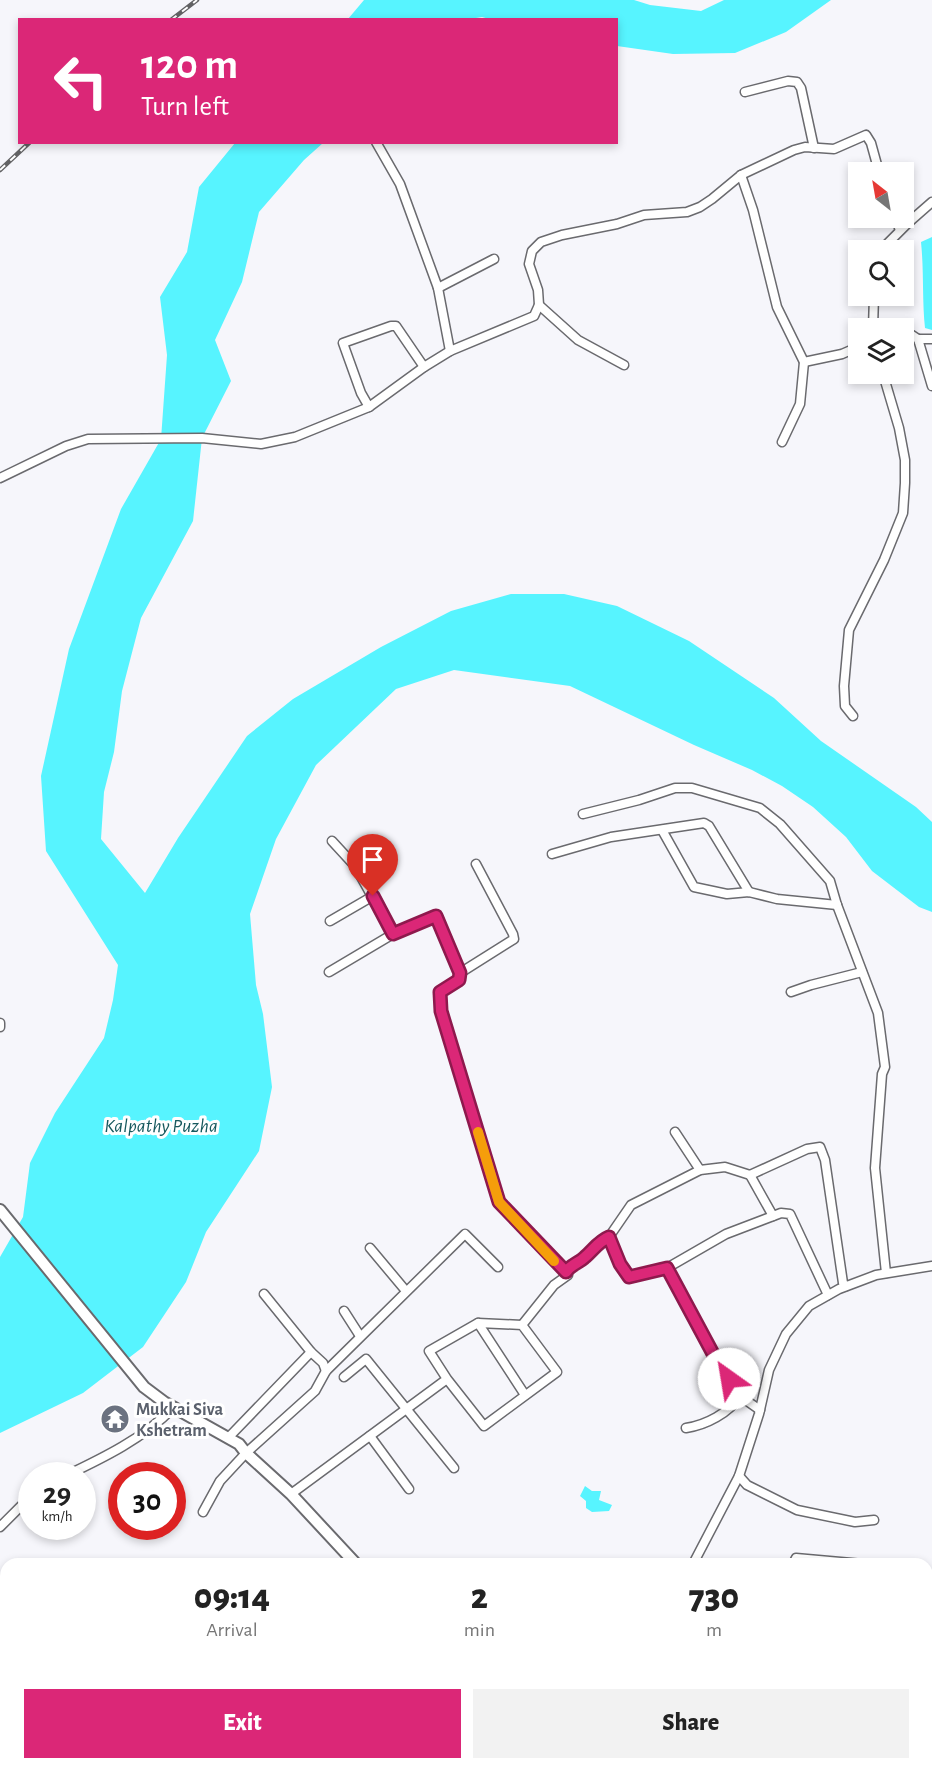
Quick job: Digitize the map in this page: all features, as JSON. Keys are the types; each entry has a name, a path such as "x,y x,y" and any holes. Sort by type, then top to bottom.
{"main road":[{"path":"0,1210 144,1387 173,1408 239,1444 291,1494 350,1558"}],"street":[{"path":"745,92 788,81 797,82 801,88 814,148"},
{"path":"0,478 66,446 88,439 202,438 261,444 295,437 369,407 450,351 534,316 539,305 538,290 529,264 532,251 541,242 562,235 617,224 644,215 687,212 712,199 741,175 794,150 834,149 866,135 871,143 876,162"},
{"path":"377,144 400,184 438,288 450,351"},
{"path":"741,175 753,210 777,307 804,362 800,404 782,442"},
{"path":"891,240 932,202"},
{"path":"438,288 494,259"},
{"path":"539,305 578,340 624,365"},
{"path":"369,407 343,343 396,326 424,367"},
{"path":"914,336 918,339 932,339"},
{"path":"918,339 932,386"},
{"path":"804,362 848,351"},
{"path":"853,716 845,706 844,696 844,670 849,630 884,560 903,513 905,460 899,428 886,384"},
{"path":"583,814 675,788 692,788 760,808 780,824 830,881 878,1013 885,1067 882,1074 875,1167 886,1274"},
{"path":"552,854 611,837 704,823 709,826 748,892"},
{"path":"662,830 694,887 727,894 748,892 777,899 837,904"},
{"path":"332,841 355,866 393,934"},
{"path":"460,973 514,939 476,864"},
{"path":"330,921 373,896"},
{"path":"330,972 393,934 436,916 460,973 459,980 440,992 441,1011 499,1202 566,1272"},
{"path":"791,992 811,984 862,972"},
{"path":"675,1132 700,1170"},
{"path":"522,1325 554,1285 568,1275 566,1272 568,1268 584,1259 609,1237 631,1205 700,1170 725,1167 750,1175 807,1149 820,1147 825,1160 843,1283 846,1286"},
{"path":"750,1175 773,1216"},
{"path":"609,1237 620,1264 629,1277 667,1268 726,1234 781,1213 790,1214 828,1295"},
{"path":"203,1512 220,1481 246,1453 315,1391 326,1371 466,1234 498,1267"},
{"path":"370,1248 406,1291"},
{"path":"696,1558 739,1476 760,1410 769,1370 786,1334 809,1306 846,1286 876,1275 932,1266"},
{"path":"667,1268 718,1363 740,1395 760,1410"},
{"path":"264,1294 311,1352 323,1363 326,1371"},
{"path":"344,1311 360,1336"},
{"path":"478,1323 522,1325 557,1372 484,1426 447,1379 429,1351 478,1323"},
{"path":"478,1323 525,1395"},
{"path":"228,1438 311,1352"},
{"path":"344,1377 366,1359 454,1468"},
{"path":"291,1494 447,1379"},
{"path":"686,1428 700,1425 733,1407 740,1395"},
{"path":"94,1462 156,1425 173,1408"},
{"path":"370,1436 409,1489"},
{"path":"739,1476 747,1485 796,1510 855,1522 873,1520"},
{"path":"0,1527 18,1509"}],"water":[{"path":"364,0 634,0 650,5 701,11 724,0 831,0 786,32 735,53 673,54 618,46 618,18 349,18"},
{"name":"Kalpathy Puzha","path":"234,144 322,144 304,160 259,212 242,282 215,340 231,381 202,438 193,521 141,618 122,691 114,752 104,792 101,839 145,893 178,838 247,736 293,699 381,647 451,611 511,594 564,594 617,606 689,641 774,698 821,741 916,807 932,822 932,912 919,907 872,871 846,837 813,807 782,786 570,686 454,670 396,689 316,765 276,839 250,914 256,985 263,1014 272,1087 259,1151 206,1232 186,1282 143,1347 83,1393 0,1433 0,1257 23,1217 30,1163 55,1113 104,1038 118,965 46,851 41,776 69,649 121,509 161,439 167,355 160,297 187,252 199,187"},
{"path":"932,237 932,330 925,328 921,242"},
{"path":"585,1486 592,1491 601,1491 599,1500 612,1505 609,1511 592,1512 586,1508 586,1501 580,1496"}],"railway":[{"path":"174,18 197,0"},
{"path":"0,170 28,144"}],"slow traffic":[{"path":"478,1132 499,1202 554,1261"}],"place":[{"name":"Mukkai Siva Kshetram","path":"115,1419"}],"route":[{"path":"373,896 393,934 436,916 460,973 459,980 440,992 441,1011 499,1202 566,1272 568,1268 584,1259 609,1237 620,1264 629,1277 667,1268 718,1363 729,1379"}]}
